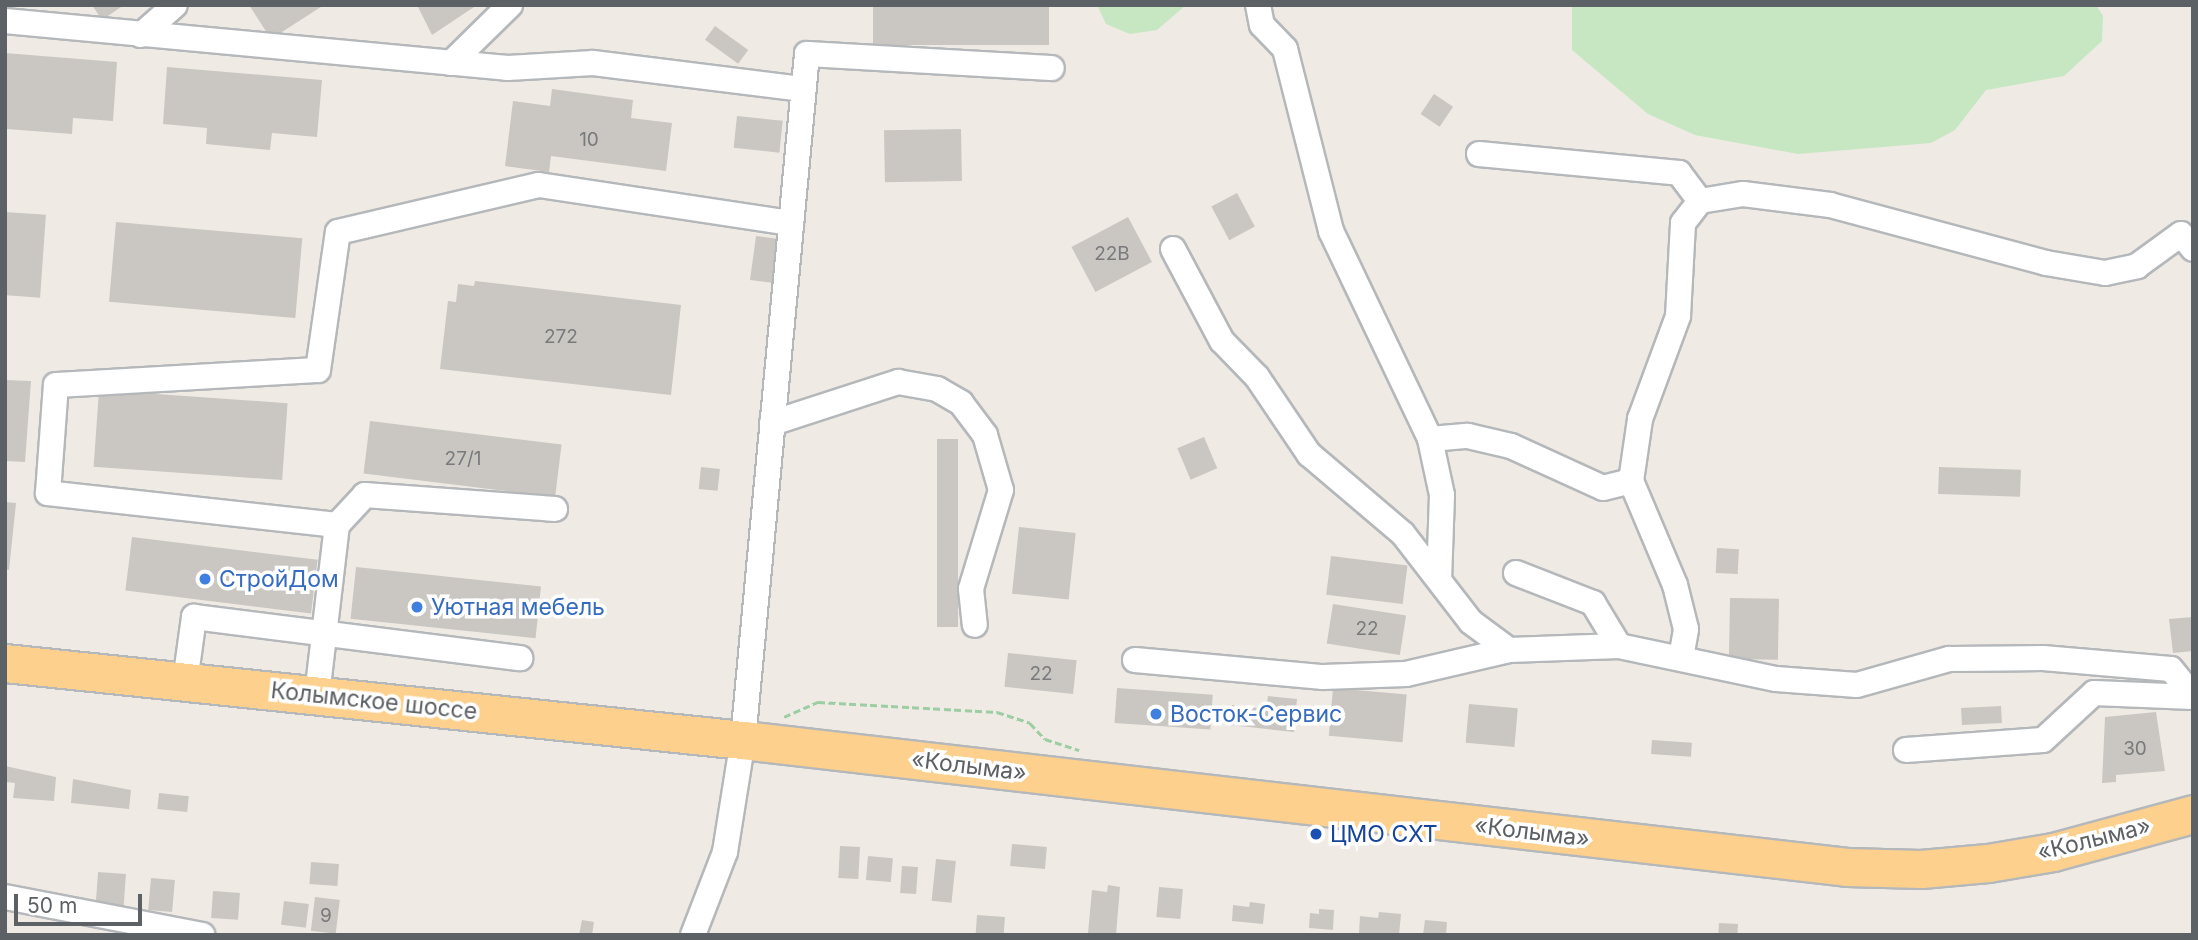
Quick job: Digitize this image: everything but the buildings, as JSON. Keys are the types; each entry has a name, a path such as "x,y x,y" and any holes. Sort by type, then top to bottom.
{"highway":[{"name":"Колымское шоссе","path":"5,663 743,740"},
{"name":"«Колыма»","path":"743,740 1885,869 2019,858 2192,813"}],"street":[{"path":"141,35 175,5"},
{"path":"451,63 510,5"},
{"path":"1258,5 1262,25 1285,49 1331,231 1430,439 1442,495 1439,580"},
{"path":"5,22 508,68 593,63 803,89"},
{"path":"693,935 725,852 743,740 807,54 1052,68"},
{"path":"1479,154 1679,173 1700,201"},
{"path":"337,526 48,493 55,385 318,370 338,232 539,185 790,223"},
{"path":"1681,658 1686,629 1675,585 1632,481 1640,419 1678,316 1683,223 1700,201 1743,194 1830,205 2046,263 2105,273 2137,266 2181,234 2193,249"},
{"path":"1173,249 1222,341 1257,377 1309,454 1403,534 1471,622 1509,650"},
{"path":"772,423 898,382 937,389 961,403 985,435 1001,490 971,589 975,625"},
{"path":"1430,439 1468,436 1511,446 1603,488 1632,481"},
{"path":"317,695 337,526 365,495 555,509"},
{"path":"1516,573 1593,603 1619,646"},
{"path":"185,682 194,617 520,657"},
{"path":"1135,660 1323,677 1406,674 1509,650 1619,646 1776,679 1857,685 1949,659 2043,658 2171,669 2193,696"},
{"path":"1906,750 2043,740 2094,692 2193,696"},
{"path":"5,897 202,935"}],"green space":[{"path":"1097,5 1186,5 1157,30 1130,34 1106,24"},
{"path":"1572,5 2096,5 2103,16 2102,41 2064,76 1986,90 1955,130 1931,143 1798,154 1695,135 1648,114 1572,50"}],"place":[{"name":"СтройДом","path":"205,579"},
{"name":"Уютная мебель","path":"417,607"},
{"name":"Восток-Сервис","path":"1156,714"},
{"name":"ЦМО СХТ","path":"1316,834"}]}
